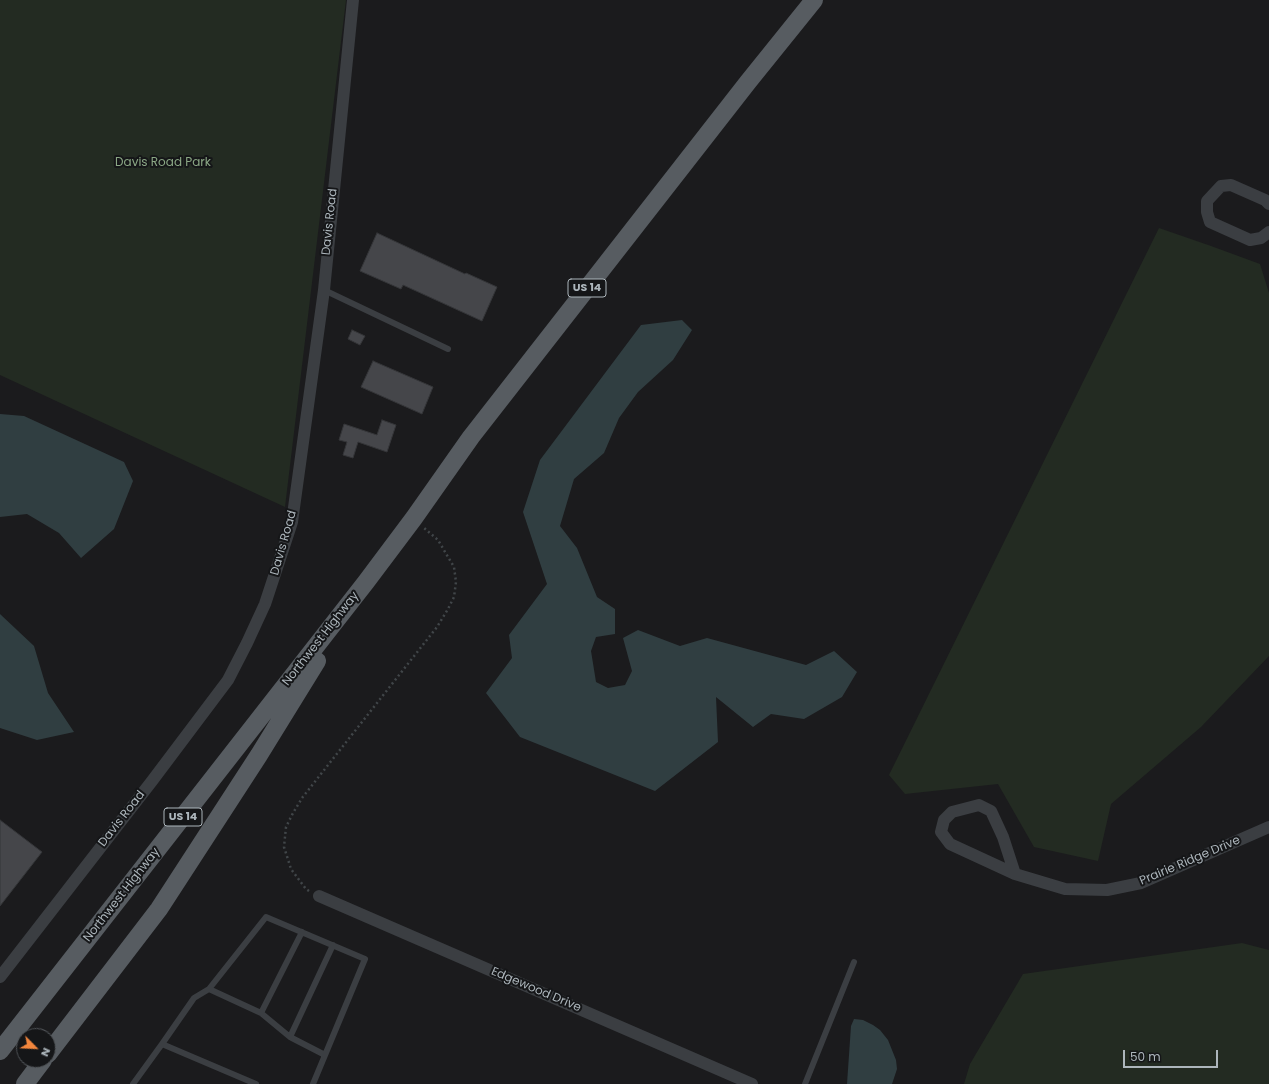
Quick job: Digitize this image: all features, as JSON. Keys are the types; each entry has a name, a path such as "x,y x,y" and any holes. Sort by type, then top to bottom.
{"main road":[{"name":"US 14","path":"366,582 414,518 471,437 743,88 814,0"},
{"name":"Northwest Highway","path":"0,1051 366,582"},
{"name":"Northwest Highway","path":"56,1044 159,909 259,755 366,582"},
{"path":"25,1084 37,1068"}],"street":[{"name":"Davis Road","path":"0,977 147,788 228,680 248,643 265,604 292,522 324,290 353,0"},
{"path":"1269,204 1265,200 1231,185 1221,186 1207,201 1207,212 1210,222 1250,240 1261,238 1269,232"},
{"name":"Prairie Ridge Drive","path":"1015,874 1003,837 991,811 979,805 952,812 944,820 942,832 950,844 1015,874 1065,889 1107,890 1141,883 1269,827"},
{"name":"Edgewood Drive","path":"319,896 752,1084"}],"lane":[{"path":"324,290 448,349"},
{"path":"133,1084 194,998 209,989 266,917 365,959 312,1084"},
{"path":"261,1013 302,932"},
{"path":"290,1037 333,945"},
{"path":"805,1084 854,962"},
{"path":"209,989 261,1013 290,1037 325,1055"},
{"path":"162,1044 256,1084"}],"path":[{"path":"319,896 306,889 291,869 284,847 286,827 302,798 437,627 454,597 456,582 454,567 438,540 414,518"}],"green space":[{"name":"Davis Road Park","path":"0,0 346,0 285,507 0,375"},
{"path":"1159,228 1260,264 1269,293 1269,656 1201,727 1111,804 1098,861 1034,847 998,784 905,794 889,775"},
{"path":"1242,943 1269,950 1269,1084 964,1084 970,1064 1023,974"}],"shaded area":[{"path":"682,320 692,330 673,360 638,392 619,418 604,453 574,479 560,526 577,548 597,597 615,609 615,634 596,637 591,651 596,682 608,688 625,685 632,671 623,638 638,630 680,646 707,638 806,665 834,651 857,672 842,697 804,719 771,714 753,727 716,697 718,742 655,791 520,737 486,693 512,658 509,635 547,584 523,512 540,460 641,325"},
{"path":"0,414 24,416 124,462 133,481 114,529 81,558 59,533 27,514 0,517"},
{"path":"0,614 34,646 48,693 74,732 37,740 0,728"},
{"path":"854,1019 863,1020 873,1025 880,1030 888,1040 896,1060 897,1069 892,1084 847,1084 851,1026"}],"building":[{"path":"377,233 465,274 466,273 497,287 482,321 403,285 401,289 360,271"},
{"path":"352,330 365,336 360,345 348,339"},
{"path":"373,361 433,387 422,414 361,387"},
{"path":"382,420 396,425 387,452 358,442 353,458 343,455 347,442 339,440 344,424 377,435"},
{"path":"0,820 42,852 0,906"}]}
